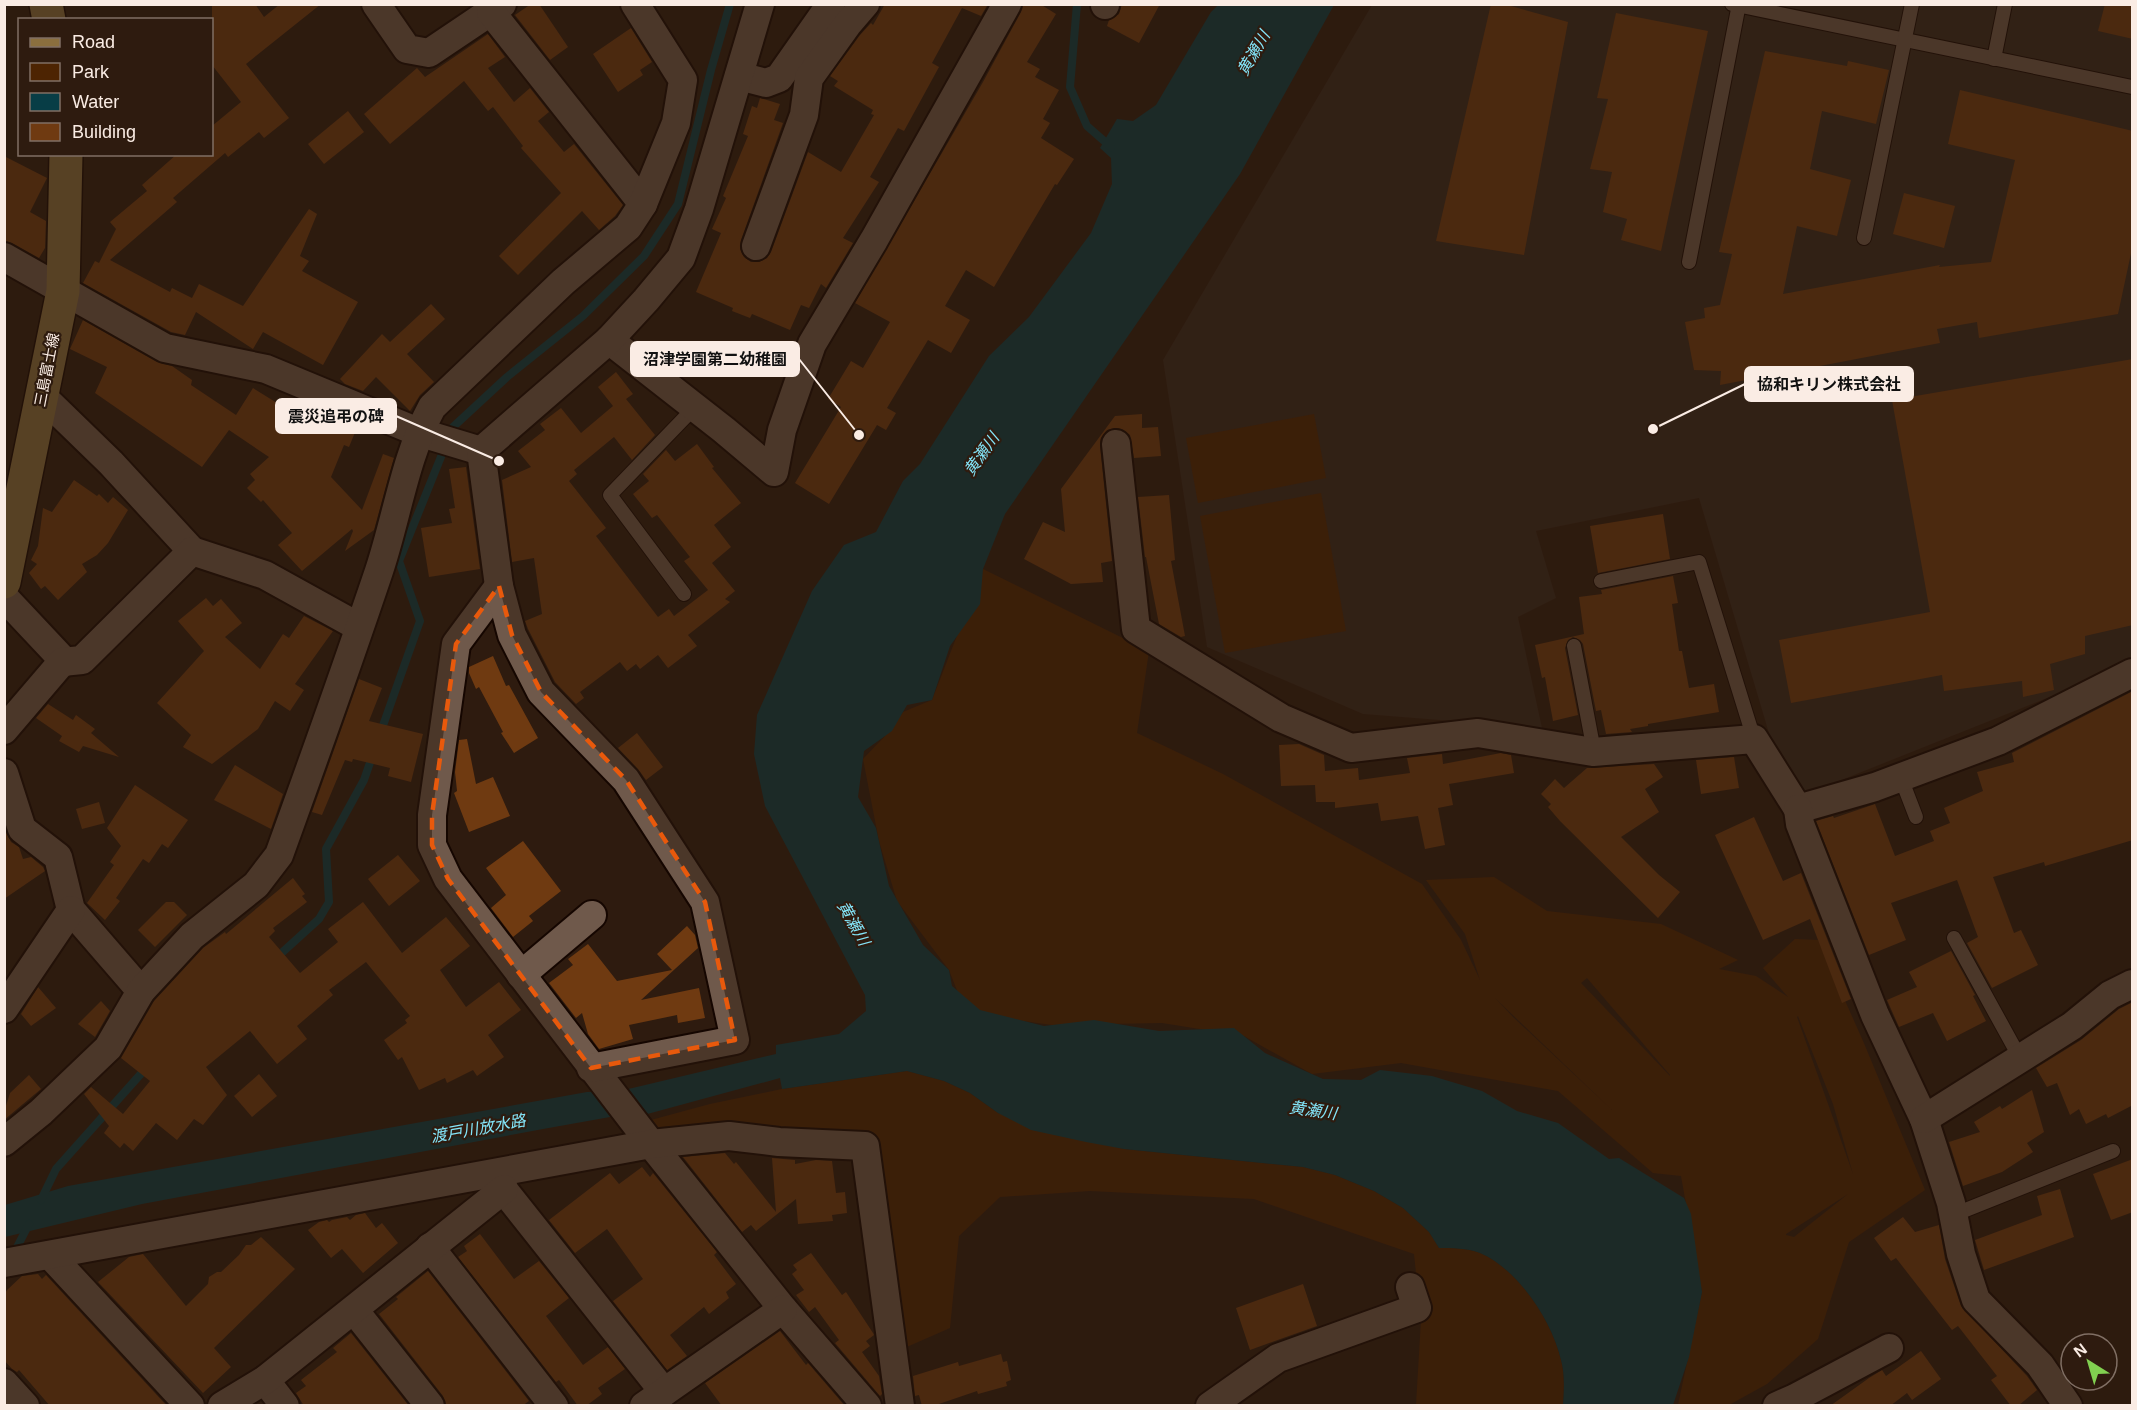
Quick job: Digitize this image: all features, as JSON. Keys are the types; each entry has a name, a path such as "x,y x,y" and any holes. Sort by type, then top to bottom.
{"main road":[{"name":"三島富士線","path":"5,579 63,291 66,156"}],"street":[{"path":"376,4 407,49 429,53 496,8 643,204"},
{"path":"4,1142 41,1112 108,1048 141,991 192,936 256,885 279,855 356,638 397,514 418,432 432,407 563,282 628,227 643,204 676,123 682,80 635,4"},
{"path":"481,451 609,340 681,258 699,209 760,4"},
{"path":"738,76 766,83 779,78 831,4"},
{"path":"756,246 804,115 808,78 865,4"},
{"path":"609,340 774,472 782,430 812,344 886,219 1006,4"},
{"path":"4,257 165,348 266,369 418,432 481,451"},
{"path":"42,396 111,463 192,551 265,575 359,627"},
{"path":"1116,444 1136,629 1281,718 1351,748 1478,734 1594,751 1754,739 1798,809 1800,824 1875,1015 1924,1119 1953,1215 1961,1254 1977,1300 2040,1365 2068,1406"},
{"path":"481,451 499,586 512,635 541,692 626,780 705,902 735,1040 591,1068"},
{"path":"4,730 65,662 82,660 192,551"},
{"path":"5,579 65,662"},
{"path":"499,586 456,644 432,815 432,845 448,879 591,1068 783,1309 867,1406"},
{"path":"1798,809 1875,787 1998,741 2133,673"},
{"path":"4,772 22,829 58,857 71,910 141,991"},
{"path":"4,1009 71,910"},
{"path":"521,975 592,915"},
{"path":"1924,1119 2072,1026 2110,994 2133,984"},
{"path":"4,1263 497,1181 651,1144 729,1136 779,1142 865,1146 900,1406"},
{"path":"222,1406 265,1380 354,1310 430,1247 497,1181"},
{"path":"497,1181 654,1399 783,1309"},
{"path":"430,1247 554,1406"},
{"path":"50,1255 190,1406"},
{"path":"1210,1406 1278,1358 1417,1308 1410,1287"},
{"path":"354,1310 430,1406"},
{"path":"1777,1406 1889,1348"},
{"path":"265,1380 285,1406"},
{"path":"4,1383 25,1406"}],"lane":[{"path":"1864,238 1912,4"},
{"path":"1994,59 2005,4"},
{"path":"1689,262 1736,5 2133,87"},
{"path":"684,594 610,495 695,407"},
{"path":"1601,581 1699,562 1754,739"},
{"path":"1574,646 1594,751"},
{"path":"1901,778 1916,817"},
{"path":"1954,938 2020,1058"},
{"path":"1953,1215 2113,1151"}],"highlighted area":[{"path":"499,586 512,635 541,692 626,780 705,902 735,1040 591,1068 448,879 432,845 432,815 456,644"}],"shaded area":[{"path":"1372,5 2132,5 2132,664 1804,795 1771,740 1699,498 1536,531 1556,598 1518,617 1542,728 1363,714 1207,647 1163,360"}],"green space":[{"path":"1314,414 1326,478 1198,503 1186,438"},
{"path":"1321,493 1346,631 1225,653 1200,516"},
{"path":"983,569 1149,651 1137,733 1223,774 1422,884 1461,940 1480,980 1465,934 1426,880 1494,877 1547,911 1661,924 1738,960 1719,969 1756,976 1788,997 1763,968 1795,939 1818,940 1925,1190 1849,1242 1818,1339 1767,1384 1729,1405 1678,1405 1702,1292 1681,1176 1653,1173 1558,1091 1401,1063 1312,1074 1244,1036 1162,1023 1052,1025 966,1013 949,970 897,901 879,841 863,759 886,735 903,712 932,700","holes":["1587,978 1670,1076 1581,983","1495,998 1612,1110 1513,1017","1797,1017 1833,1104 1853,1174","1848,1194 1794,1237 1786,1234"]},
{"path":"907,1071 944,1081 970,1093 998,1113 1124,1149 1303,1167 1335,1175 1374,1191 1403,1208 1429,1232 1439,1248 1465,1249 1480,1253 1507,1271 1520,1284 1541,1313 1556,1345 1563,1371 1563,1405 1416,1405 1421,1320 1414,1254 1254,1199 1090,1191 1000,1197 959,1236 950,1328 893,1353 865,1146 668,1142 651,1120 710,1104 782,1089"}],"water":[{"path":"1218,5 1334,5 1240,174 1005,514 983,569 980,604 950,646 932,700 907,705 892,731 864,751 858,797 876,828 889,886 923,945 949,970 952,986 980,1010 1044,1026 1094,1020 1159,1031 1234,1028 1265,1053 1323,1079 1361,1080 1380,1070 1432,1076 1482,1091 1517,1111 1558,1123 1609,1159 1619,1158 1684,1198 1691,1214 1702,1292 1689,1357 1673,1405 1563,1405 1563,1371 1556,1345 1541,1313 1520,1284 1507,1271 1480,1253 1465,1249 1439,1248 1429,1232 1403,1208 1374,1191 1335,1175 1303,1167 1124,1149 1031,1130 998,1113 970,1093 944,1081 907,1071 782,1089 780,1078 640,1116 610,1117 142,1204 5,1237 5,1205 68,1186 587,1092 620,1091 776,1054 776,1045 839,1034 866,1011 865,995 765,806 754,754 757,715 812,591 844,545 876,532 903,481 920,464 989,356 1029,317 1091,233 1112,184 1111,158 1100,148 1117,119 1133,121 1156,105 1211,12"}],"building":[{"path":"212,4 255,4 264,17 280,4 321,4 246,64 289,118 264,138 259,132 228,157 225,153 173,198 177,202 110,260 170,292 172,288 192,298 199,284 243,306 309,209 317,214 300,256 309,261 302,271 358,302 323,365 263,332 253,349 196,312 185,335 171,332 83,283 95,261 99,263 116,229 110,222 147,191 142,185 175,156 213,156 213,125 241,102 213,66"},
{"path":"531,4 539,4 568,47 550,60 515,15"},
{"path":"885,4 988,4 981,16 962,8 932,63 939,67 904,131 898,128 870,177 879,182 843,238 853,243 826,288 821,284 809,308 801,305 790,330 752,314 750,318 732,311 733,308 696,292 721,233 712,229 726,198 723,196 748,136 743,134 752,106 757,108 760,98 780,104 774,120 783,123 741,240 740,249 744,257 751,262 759,262 767,258 771,252 808,152 841,172 874,115 871,114 873,110 834,86 838,81 830,76 860,35 871,23 873,25"},
{"path":"1023,4 1040,4 1056,14 1027,62 1040,69 1035,77 1059,90 1043,119 1050,123 1041,138 1074,159 1057,185 1055,184 994,287 966,270 945,306 970,320 951,353 928,340 887,408 896,413 886,430 877,425 829,504 795,483 841,407 828,399 851,361 863,368 890,322 855,303 983,82 1021,12"},
{"path":"1122,4 1160,4 1139,43 1107,26 1109,20 1119,14"},
{"path":"1491,4 1504,4 1568,22 1524,255 1436,241"},
{"path":"2105,4 2133,4 2133,39 2098,31"},
{"path":"1616,13 1708,31 1661,251 1621,240 1627,219 1603,212 1612,172 1590,169 1608,99 1597,98"},
{"path":"631,28 652,62 640,70 643,75 618,92 593,54"},
{"path":"488,34 505,57 488,68 514,102 530,88 549,112 538,121 564,152 574,144 623,205 615,216 599,230 582,211 518,275 499,256 561,193 521,148 523,146 493,107 488,111 464,81 390,144 364,114 417,68 425,77"},
{"path":"1765,51 1847,66 1848,61 1889,70 1876,124 1822,111 1810,169 1851,180 1837,236 1797,226 1783,294 1940,265 1939,267 1991,262 2015,160 1948,144 1960,90 2133,131 2133,244 2118,314 1979,338 1977,322 1937,329 1940,343 1720,385 1721,371 1694,370 1685,322 1705,318 1704,308 1720,305 1732,254 1719,252"},
{"path":"348,111 364,132 324,164 308,144"},
{"path":"4,156 47,178 30,212 46,221 45,248 39,258 4,241"},
{"path":"1904,193 1955,206 1944,248 1893,234"},
{"path":"431,304 445,319 407,354 434,382 420,395 410,411 376,377 363,391 345,384 340,379 382,334 390,342"},
{"path":"83,320 157,362 172,366 192,380 191,385 236,415 253,388 277,403 279,400 298,411 290,427 293,429 313,408 358,425 349,447 344,445 331,477 362,510 383,454 394,458 374,530 345,551 352,529 302,571 278,545 292,533 263,500 261,502 247,488 255,480 250,474 269,457 229,430 202,467 95,393 107,367 70,349"},
{"path":"2133,359 2133,625 2085,636 2085,654 2050,664 2054,690 2023,697 2022,681 1944,691 1942,675 1791,703 1779,640 1930,612 1892,400"},
{"path":"616,372 633,394 626,399 655,435 632,460 614,437 574,470 577,474 569,481 606,528 596,536 658,617 669,609 674,616 708,590 684,561 690,557 657,515 652,518 633,494 649,481 643,474 666,450 675,461 697,444 714,467 712,468 741,503 714,525 731,547 712,563 735,591 725,599 730,602 688,635 697,646 668,668 658,655 640,669 636,664 627,671 620,662 580,692 584,698 576,704 555,682 525,621 542,614 534,558 512,562 502,480 531,467 518,451 545,430 540,424 561,408 581,433 613,406 598,387"},
{"path":"1142,414 1142,428 1158,427 1161,456 1134,458 1130,435 1122,429 1107,430 1101,438 1112,561 1101,563 1103,582 1071,584 1024,559 1043,522 1065,532 1061,489 1115,416"},
{"path":"466,467 480,569 429,577 421,528 452,523 449,509 455,508 449,469"},
{"path":"74,480 97,496 99,494 108,503 113,497 128,510 108,543 97,555 82,564 87,572 58,600 45,586 41,589 29,573 37,564 31,560 38,546 43,508 52,512"},
{"path":"1169,495 1175,560 1171,561 1185,636 1181,637 1159,624 1145,557 1138,497"},
{"path":"1663,514 1670,559 1598,573 1590,526"},
{"path":"1673,576 1678,603 1672,604 1679,651 1682,651 1689,688 1714,684 1719,712 1648,724 1648,726 1630,729 1632,732 1606,734 1601,710 1596,711 1583,644 1573,637 1568,640 1565,648 1578,715 1553,721 1545,677 1542,678 1535,645 1584,634 1579,597 1602,594 1601,590"},
{"path":"206,598 213,606 221,599 242,623 225,637 260,669 283,634 289,638 304,616 333,631 295,684 304,690 290,711 275,701 258,729 212,764 183,747 191,735 157,703 204,651 178,621"},
{"path":"493,656 506,686 509,685 538,738 514,753 501,733 503,732 479,687 476,689 469,673 469,667"},
{"path":"359,679 382,688 369,721 423,734 411,782 388,776 390,768 353,759 352,762 345,760 322,815 312,812"},
{"path":"2133,691 2133,840 2045,866 2044,862 1993,877 2014,933 2021,930 2038,965 1992,988 1967,943 1978,937 1957,880 1891,903 1906,940 1869,955 1816,821 1833,816 1834,818 1875,804 1895,856 1934,841 1930,831 1950,823 1944,808 1983,791 1977,772 2014,762 2012,753"},
{"path":"48,704 73,720 76,715 95,729 91,733 119,757 83,746 79,752 59,741 62,736 36,718"},
{"path":"637,733 663,767 646,780 618,748"},
{"path":"467,739 476,784 493,777 510,816 469,832 454,793 457,791 455,772 459,740"},
{"path":"1299,744 1324,755 1325,771 1358,768 1359,780 1410,773 1407,758 1442,754 1443,764 1501,753 1511,755 1514,773 1449,784 1453,805 1438,808 1445,845 1425,849 1418,816 1381,821 1378,803 1335,808 1335,802 1316,802 1315,785 1281,786 1279,745"},
{"path":"1734,757 1739,788 1701,794 1696,760"},
{"path":"1654,764 1663,777 1645,789 1659,812 1621,837 1659,875 1680,892 1658,918 1560,821 1548,807 1551,804 1541,794 1555,779 1564,788 1587,768"},
{"path":"235,765 283,794 271,829 214,800"},
{"path":"135,785 188,820 168,848 162,844 149,863 143,859 116,898 120,901 105,920 87,903 114,865 110,862 121,846 107,828"},
{"path":"99,802 105,823 82,829 76,809"},
{"path":"1754,817 1783,881 1801,873 1851,999 1842,1003 1810,919 1763,940 1715,835"},
{"path":"4,828 11,842 19,847 23,859 31,857 45,871 4,899"},
{"path":"523,841 561,891 529,916 533,921 513,937 491,908 506,895 486,868"},
{"path":"398,855 420,881 389,906 368,879"},
{"path":"293,878 305,894 302,896 307,902 273,928 275,931 269,937 300,973 338,942 328,929 363,902 402,953 446,917 470,946 440,970 466,1007 499,982 521,1010 488,1035 504,1057 477,1076 473,1070 447,1083 445,1078 419,1090 402,1057 398,1060 384,1040 407,1023 405,1020 410,1016 366,962 329,990 333,995 297,1026 307,1039 277,1064 250,1031 206,1067 227,1095 203,1125 194,1119 177,1140 156,1123 133,1151 124,1143 120,1148 104,1133 109,1126 84,1094 91,1087 123,1114 150,1081 121,1058 154,1001 203,948 225,932 226,934"},
{"path":"166,902 174,902 187,915 155,947 138,930"},
{"path":"687,926 695,935 698,948 641,1000 699,988 705,1018 678,1023 677,1015 629,1025 633,1039 599,1049 588,1034 582,1013 576,1018 549,983 573,965 568,959 588,944 617,981 672,970 657,954"},
{"path":"1951,951 1986,1021 1947,1041 1933,1013 1899,1027 1887,1000 1917,987 1909,972"},
{"path":"38,987 56,1008 31,1026 21,1014"},
{"path":"101,1001 110,1011 95,1037 78,1024"},
{"path":"2133,1002 2133,1105 2108,1118 2106,1114 2086,1124 2079,1109 2070,1115 2057,1083 2047,1087 2036,1068 2081,1040 2119,1009"},
{"path":"259,1074 277,1096 252,1117 234,1096"},
{"path":"29,1075 41,1089 4,1120 10,1093"},
{"path":"2032,1090 2044,1132 2027,1143 2033,1152 2002,1172 1963,1186 1949,1142 1980,1132 1974,1122 2000,1106 2002,1109"},
{"path":"725,1153 734,1164 736,1162 776,1212 772,1158 795,1160 795,1164 816,1160 832,1161 836,1193 845,1192 847,1213 832,1215 833,1221 798,1224 796,1199 756,1231 751,1225 742,1232 683,1157"},
{"path":"2133,1159 2133,1212 2111,1220 2093,1174"},
{"path":"642,1167 650,1177 653,1173 717,1252 714,1255 736,1284 726,1292 729,1298 709,1314 704,1307 670,1335 687,1356 667,1370 613,1301 643,1279 607,1229 575,1253 549,1220 610,1173 619,1184"},
{"path":"2060,1189 2074,1237 1984,1270 1975,1240 2042,1215 2037,1196"},
{"path":"365,1213 376,1228 382,1223 398,1243 363,1273 342,1249 331,1258 308,1230 319,1222 347,1217 350,1220 356,1215"},
{"path":"1903,1217 1915,1232 1939,1225 1945,1259 1961,1306 2027,1376 2037,1390 2018,1406 2011,1406 1991,1380 1997,1376 1958,1326 1952,1330 1896,1258 1891,1261 1874,1238"},
{"path":"480,1234 514,1279 539,1261 569,1298 546,1316 583,1365 608,1347 625,1369 598,1388 602,1394 586,1406 578,1406 559,1380 556,1382 458,1257 467,1251 464,1246"},
{"path":"261,1237 295,1269 214,1348 231,1367 203,1393 98,1282 129,1257 143,1254 186,1306 208,1284 209,1277 221,1272 246,1245 251,1245"},
{"path":"811,1253 842,1295 846,1292 874,1335 866,1341 870,1346 862,1352 879,1376 882,1394 880,1396 835,1343 839,1340 815,1307 809,1312 796,1295 804,1290 792,1274 797,1270 793,1265"},
{"path":"428,1271 529,1401 522,1406 446,1406 443,1396 379,1314"},
{"path":"38,1274 42,1279 46,1275 167,1406 50,1406 19,1370 17,1372 12,1369 4,1360 4,1295 22,1276"},
{"path":"1303,1284 1317,1326 1250,1350 1236,1308"},
{"path":"780,1331 806,1365 808,1363 845,1406 722,1406 705,1383"},
{"path":"351,1333 409,1406 304,1406 296,1393 306,1386 301,1380 337,1352 333,1348"},
{"path":"1921,1351 1941,1379 1912,1400 1907,1393 1890,1406 1830,1406 1882,1370 1886,1376"},
{"path":"1001,1354 1003,1362 1007,1361 1011,1380 1006,1382 1007,1386 978,1394 977,1391 933,1406 922,1406 919,1395 915,1396 913,1376 958,1362 959,1366"}],"waterway":[{"path":"380,734 420,621 399,561 453,427 507,377 583,316 644,256 678,204 730,4"},
{"path":"1077,4 1070,87 1087,126 1111,147"},
{"path":"276,958 319,919 329,902 326,849 364,780 373,754"},
{"path":"41,1200 56,1169 147,1067"},
{"path":"12,1252 16,1249 29,1224"}],"place":[{"name":"協和キリン株式会社","path":"1653,429"},
{"name":"沼津学園第二幼稚園","path":"859,435"},
{"name":"震災追弔の碑","path":"499,461"}],"water label":[{"name":"黄瀬川","path":"1253,53"},
{"name":"黄瀬川","path":"981,454"},
{"name":"黄瀬川","path":"854,923"},
{"name":"黄瀬川","path":"1313,1110"},
{"name":"渡戸川放水路","path":"478,1128"}]}
